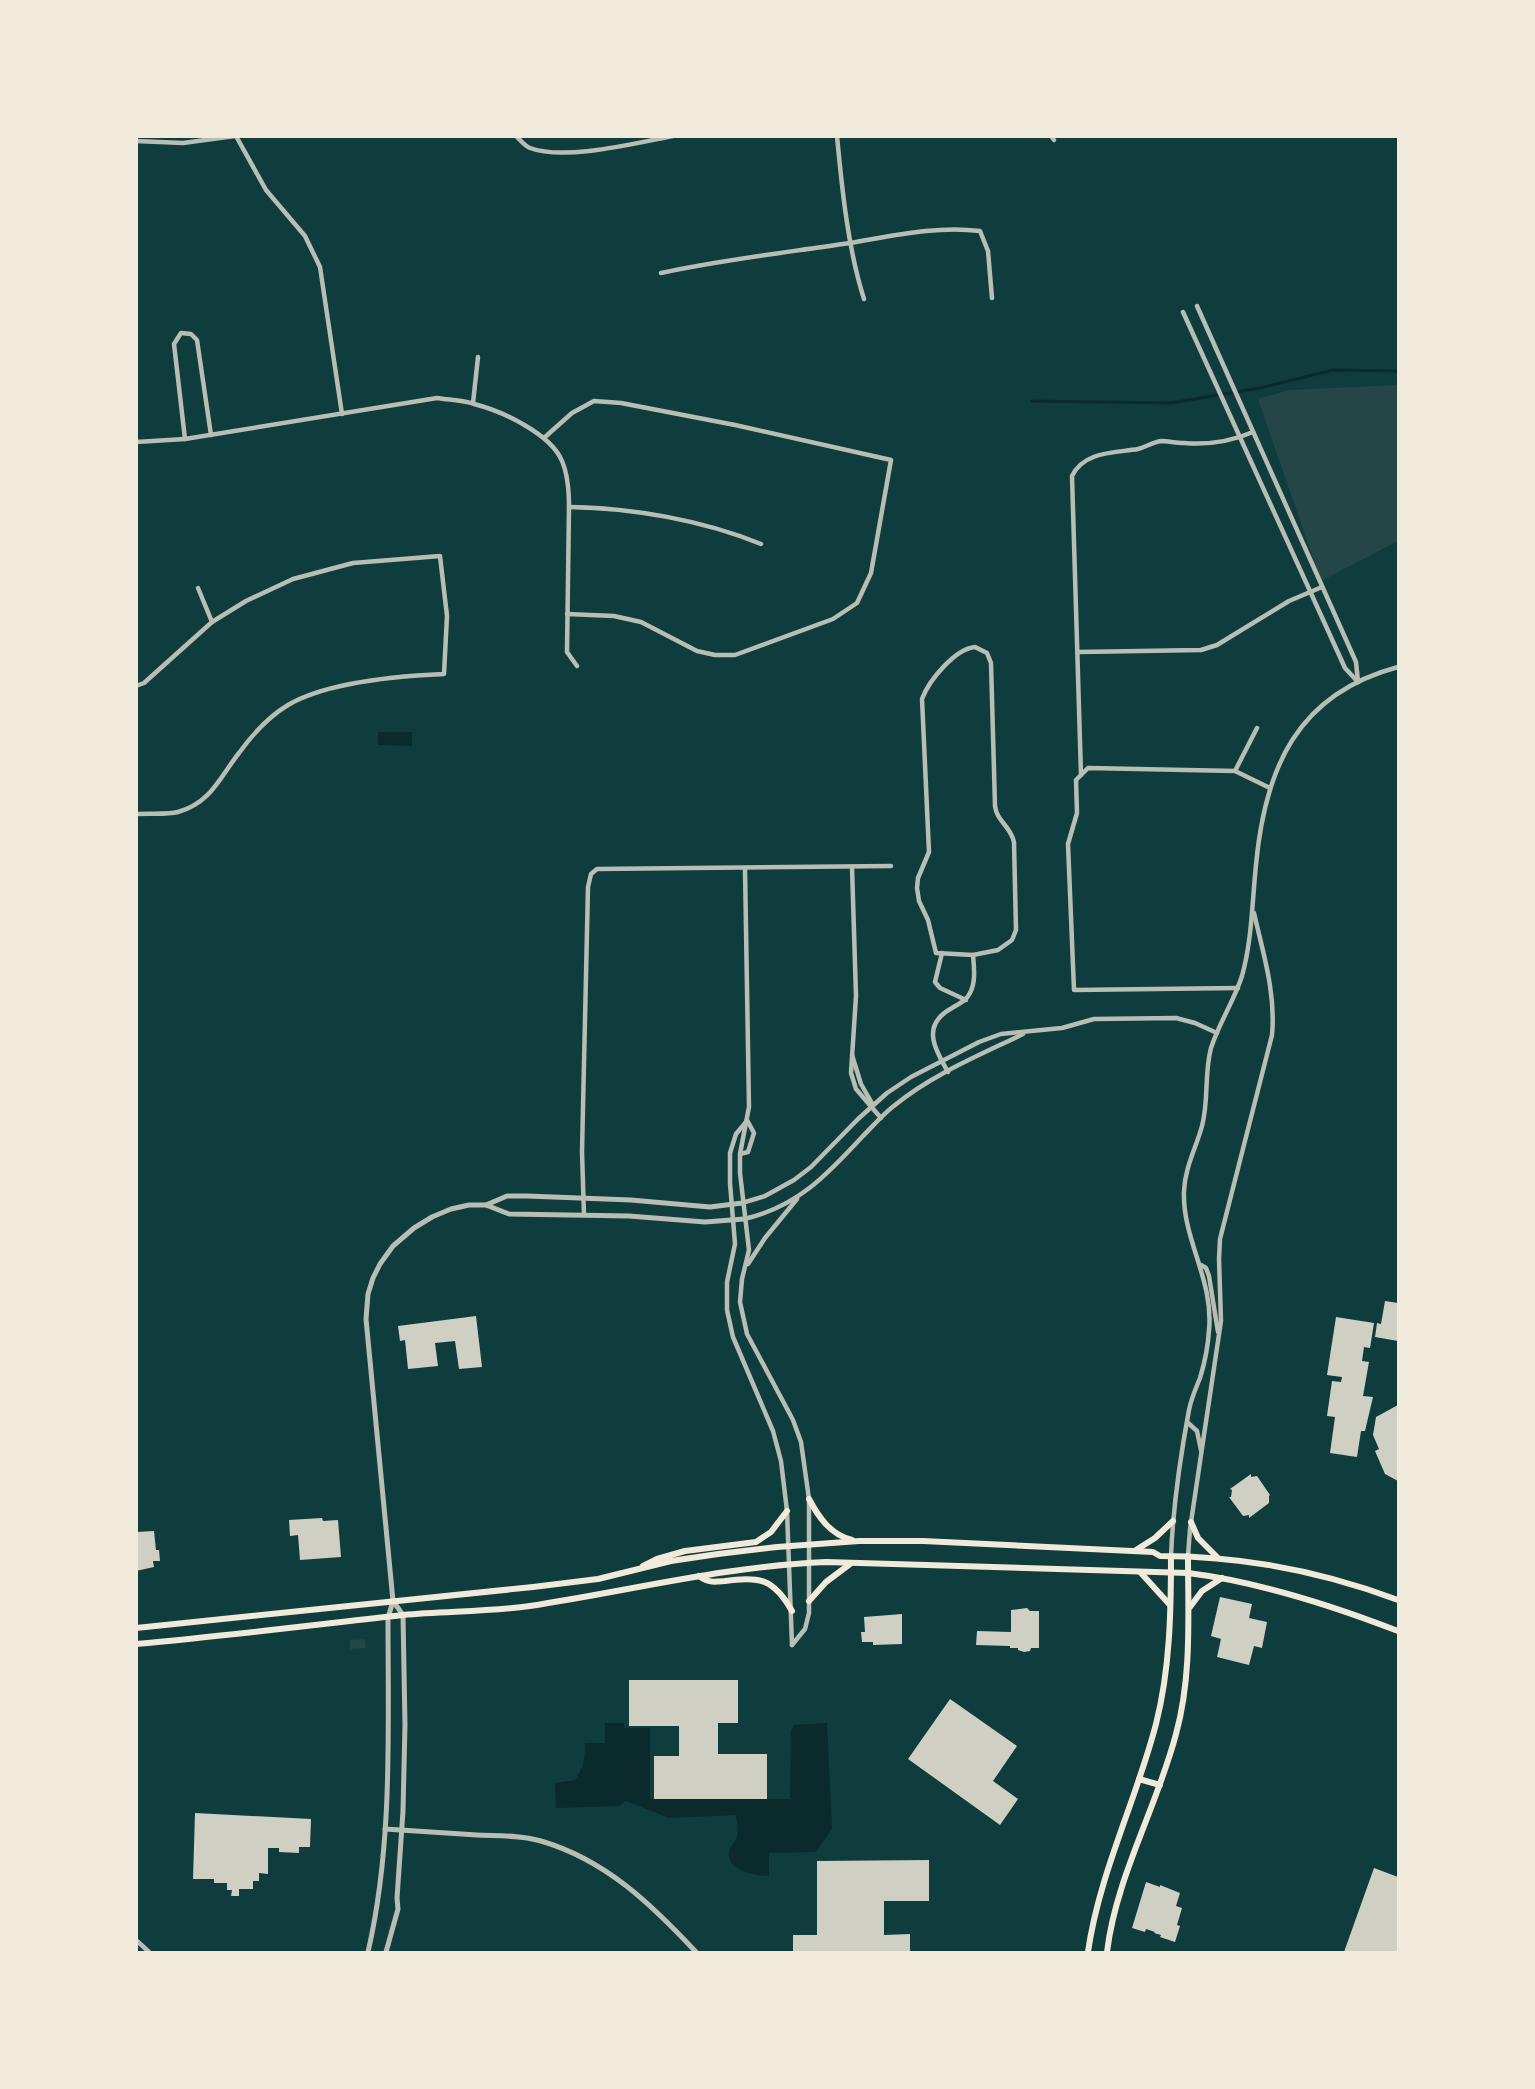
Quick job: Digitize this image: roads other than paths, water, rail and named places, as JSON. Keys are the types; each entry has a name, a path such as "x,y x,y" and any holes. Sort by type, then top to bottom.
{"main road":[{"path":"809,1499 827,1526 844,1538 859,1541"},
{"path":"632,1572 657,1559 684,1551 756,1542 771,1532 787,1511"},
{"path":"1131,1551 1142,1548 1173,1521"},
{"path":"1191,1521 1198,1538 1217,1557"},
{"path":"136,1628 533,1587 598,1579 694,1557 859,1541 923,1541 1153,1552 1160,1556 1217,1557 1263,1563 1327,1576 1398,1600"},
{"path":"1088,1953 1092,1924 1099,1899 1140,1779 1163,1695 1168,1661 1171,1556"},
{"path":"1107,1953 1113,1919 1176,1737 1183,1704 1188,1666 1188,1556"},
{"path":"136,1644 404,1615 526,1606 698,1576 808,1563 1188,1573 1222,1578 1319,1603 1398,1631"},
{"path":"808,1601 826,1581 851,1563"},
{"path":"1141,1573 1170,1605"},
{"path":"698,1576 710,1583 752,1578 767,1582 783,1596 792,1611"},
{"path":"1188,1611 1197,1595 1222,1578"},
{"path":"1140,1779 1160,1785"}],"street":[{"path":"136,141 183,143 236,136 266,190 305,236 320,267 342,414"},
{"path":"516,136 528,147 561,152 602,148 673,136"},
{"path":"837,136 858,279 864,299"},
{"path":"661,273 947,228 980,231 988,251 992,298"},
{"path":"1197,306 1356,662 1358,682"},
{"path":"1183,312 1345,668 1358,682"},
{"path":"185,439 174,344 181,333 191,334 197,340 211,435"},
{"path":"473,403 478,357"},
{"path":"136,442 185,439 437,398 473,403 498,413 545,437 562,460 569,507 567,652 577,666"},
{"path":"545,437 572,413 594,401 612,402 735,425 891,460 871,573 857,603 834,619 735,655 715,655 691,648 641,622 614,616 567,614"},
{"path":"1081,775 1072,476 1076,467 1082,462 1105,453 1140,449 1161,441 1186,444 1228,441 1253,432"},
{"path":"569,507 607,507 644,513 734,533 761,544"},
{"path":"136,686 144,683 212,622 246,601 293,579 353,563 440,556 447,616 444,674 413,675 334,687 288,705 258,728 218,785 202,800 177,812 136,814"},
{"path":"1079,652 1201,650 1217,645 1289,601 1322,587"},
{"path":"198,588 212,622"},
{"path":"975,647 987,653 991,663 995,806 997,816 1010,830 1014,842 1016,930 1012,940 1004,948 973,955 936,953 928,920 916,888 930,852 922,699 926,688 954,656 965,649 975,647"},
{"path":"1171,1556 1173,1521 1187,1422 1203,1366 1209,1328 1209,1307 1201,1265 1186,1219 1184,1184 1188,1163 1204,1118 1208,1067 1217,1033 1238,988 1247,956 1256,861 1270,788 1284,753 1301,727 1332,697 1358,682 1398,667"},
{"path":"1235,771 1257,728"},
{"path":"1238,988 1074,990 1068,844 1077,813 1076,780 1088,768 1235,771 1270,788"},
{"path":"584,1215 582,1152 588,887 591,874 597,869 891,866"},
{"path":"852,867 856,996 850,1065 852,1081 859,1094 881,1118"},
{"path":"745,869 749,1077 747,1120 740,1154 742,1203 748,1250 740,1302 745,1328 796,1426 803,1450 809,1499 807,1624 792,1645 787,1511 781,1461 773,1431 733,1337 727,1310 727,1282 734,1251 730,1153 736,1134 747,1120"},
{"path":"1188,1556 1221,1314 1220,1239 1270,1046 1273,1023 1271,992 1253,907"},
{"path":"942,953 935,981 940,988 966,1000"},
{"path":"948,1072 934,1045 935,1025 940,1014 966,1000 973,985 973,955"},
{"path":"368,1953 380,1889 385,1829 388,1618 393,1601 366,1319 368,1294 380,1263 393,1246 432,1216 469,1205 486,1204 507,1196 583,1198 699,1207 742,1203 771,1193 800,1176 872,1106 911,1077 966,1047 993,1036 1062,1028 1094,1019 1169,1017 1189,1020 1217,1033"},
{"path":"486,1204 509,1214 584,1215 705,1222 733,1221 772,1211 799,1196 828,1174 881,1118 906,1096 986,1051 1027,1032"},
{"path":"740,1154 748,1152 754,1133 747,1120"},
{"path":"744,1269 765,1238 799,1196"},
{"path":"1201,1265 1206,1268 1209,1276 1218,1341"},
{"path":"1187,1422 1197,1431 1201,1461"},
{"path":"386,1953 398,1909 405,1725 404,1615 393,1601"},
{"path":"385,1829 510,1836 541,1841 578,1856 610,1873 631,1888 662,1916 696,1953"},
{"path":"136,1940 149,1953"}],"waterway":[{"path":"1032,401 1171,403 1260,388 1333,370 1398,371"}]}
